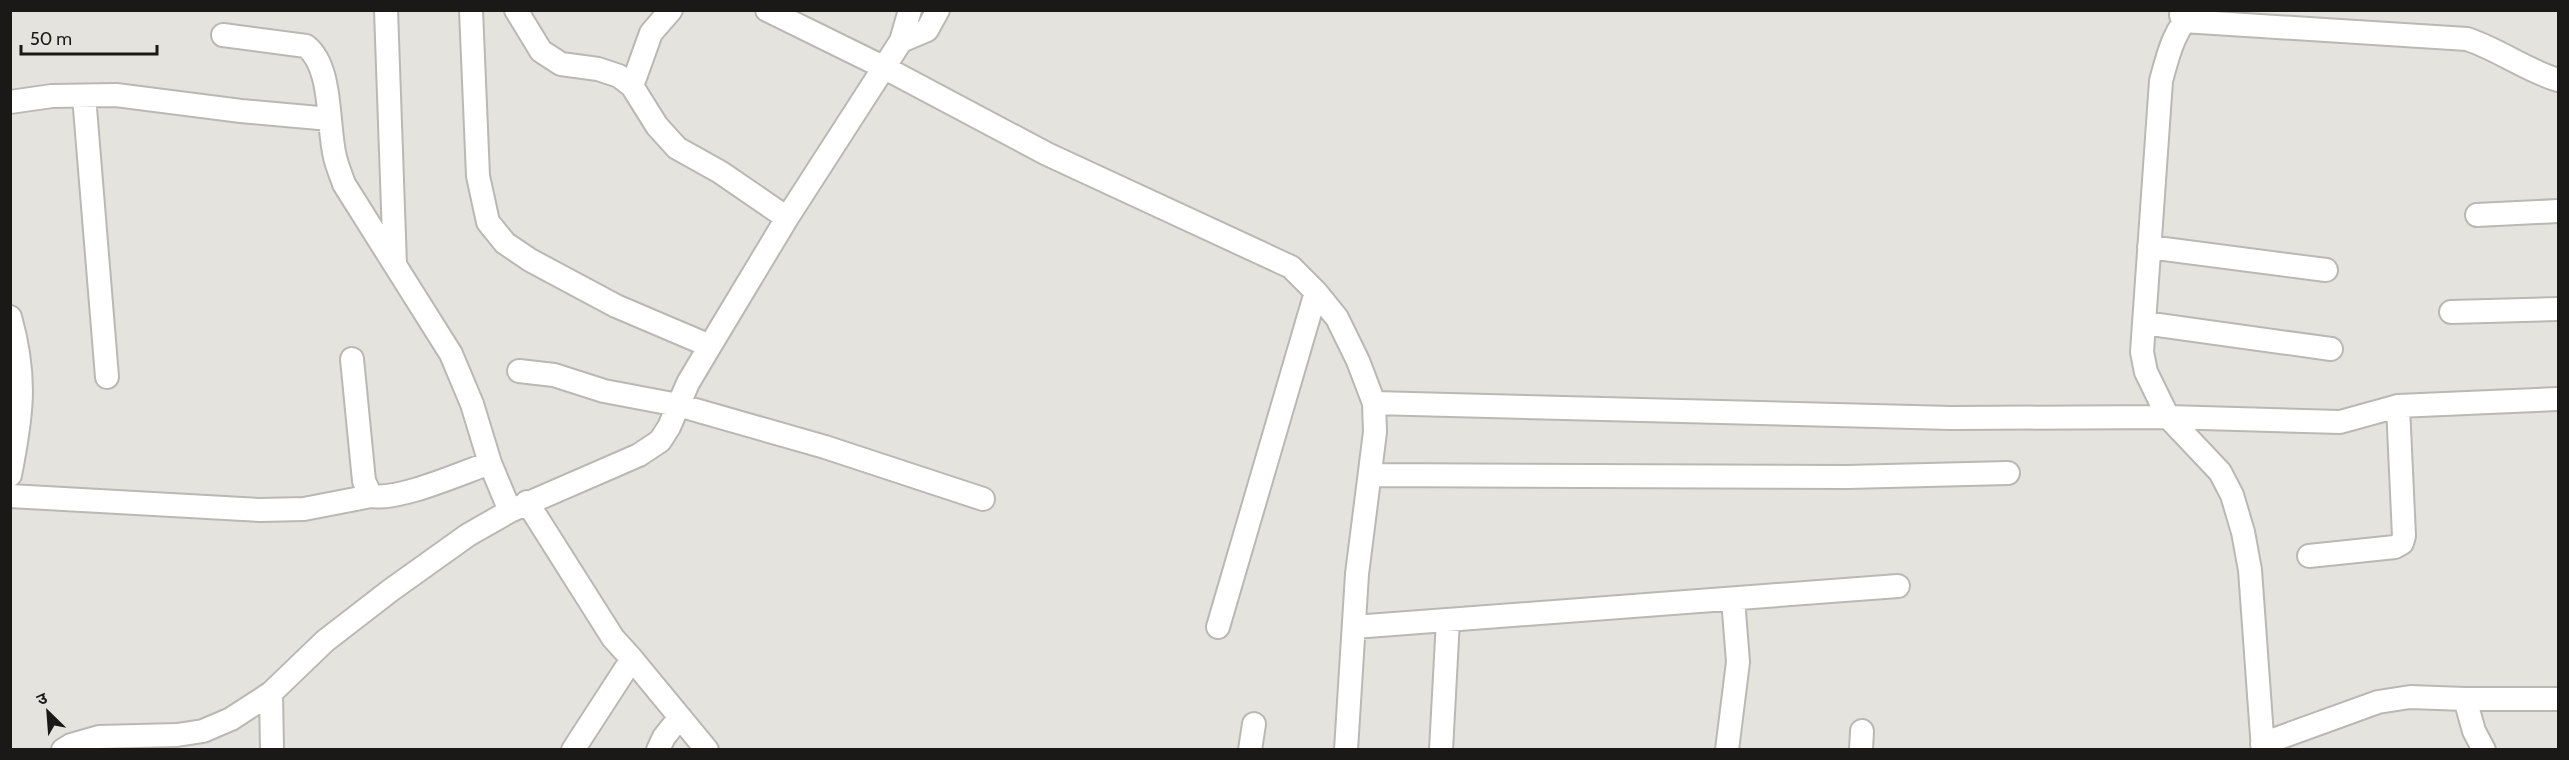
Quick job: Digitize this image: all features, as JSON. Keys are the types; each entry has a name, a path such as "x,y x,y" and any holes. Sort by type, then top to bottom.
{"street":[{"path":"386,10 395,267"},
{"path":"471,10 478,176 488,222 505,243 531,260 616,306 710,346"},
{"path":"516,10 541,51 561,64 598,69 619,76 632,86 657,126 677,148 720,172 787,218"},
{"path":"632,86 651,33 670,10"},
{"path":"767,10 885,68 1047,154 1291,267 1316,292 1337,318 1358,361 1374,403 1375,432 1357,573 1346,750"},
{"path":"63,750 71,745 99,737 177,735 203,731 231,719 271,693 325,641 468,535 518,507 639,455 660,441 669,428 688,383 787,218 901,41 910,10"},
{"path":"901,41 927,30 938,10"},
{"path":"2559,80 2535,71 2493,48 2467,39 2186,14 2168,53 2161,81 2142,352 2146,372 2168,417 2220,472 2232,495 2243,532 2250,570 2262,747 2378,702 2410,697 2559,699"},
{"path":"224,35 306,46 315,53 322,68 335,157 344,184 451,354 472,404 490,463 518,507 613,638 707,750"},
{"path":"10,102 52,96 117,95 241,111 330,119"},
{"path":"84,96 107,378"},
{"path":"2477,216 2559,212"},
{"path":"2149,247 2326,270"},
{"path":"1218,627 1316,292"},
{"path":"2451,312 2559,309"},
{"path":"10,317 19,349 23,387 20,427 10,474"},
{"path":"2144,322 2331,349"},
{"path":"352,359 364,481 371,496"},
{"path":"519,371 554,375 604,391 678,405 825,447 983,500"},
{"path":"1374,403 1951,418 2168,417 2340,422 2398,406 2559,399"},
{"path":"2309,556 2395,547 2402,543 2404,536 2398,406"},
{"path":"10,496 260,510 304,509 371,496 382,498 403,493 490,463"},
{"path":"1370,475 1847,477 2008,473"},
{"path":"1354,622 1448,620 1898,586"},
{"path":"1727,750 1738,662 1733,599"},
{"path":"1441,750 1448,620"},
{"path":"573,750 632,659"},
{"path":"271,693 273,750"},
{"path":"2465,699 2474,731 2484,750"},
{"path":"658,750 663,737 680,717"},
{"path":"1250,750 1254,724"}]}
